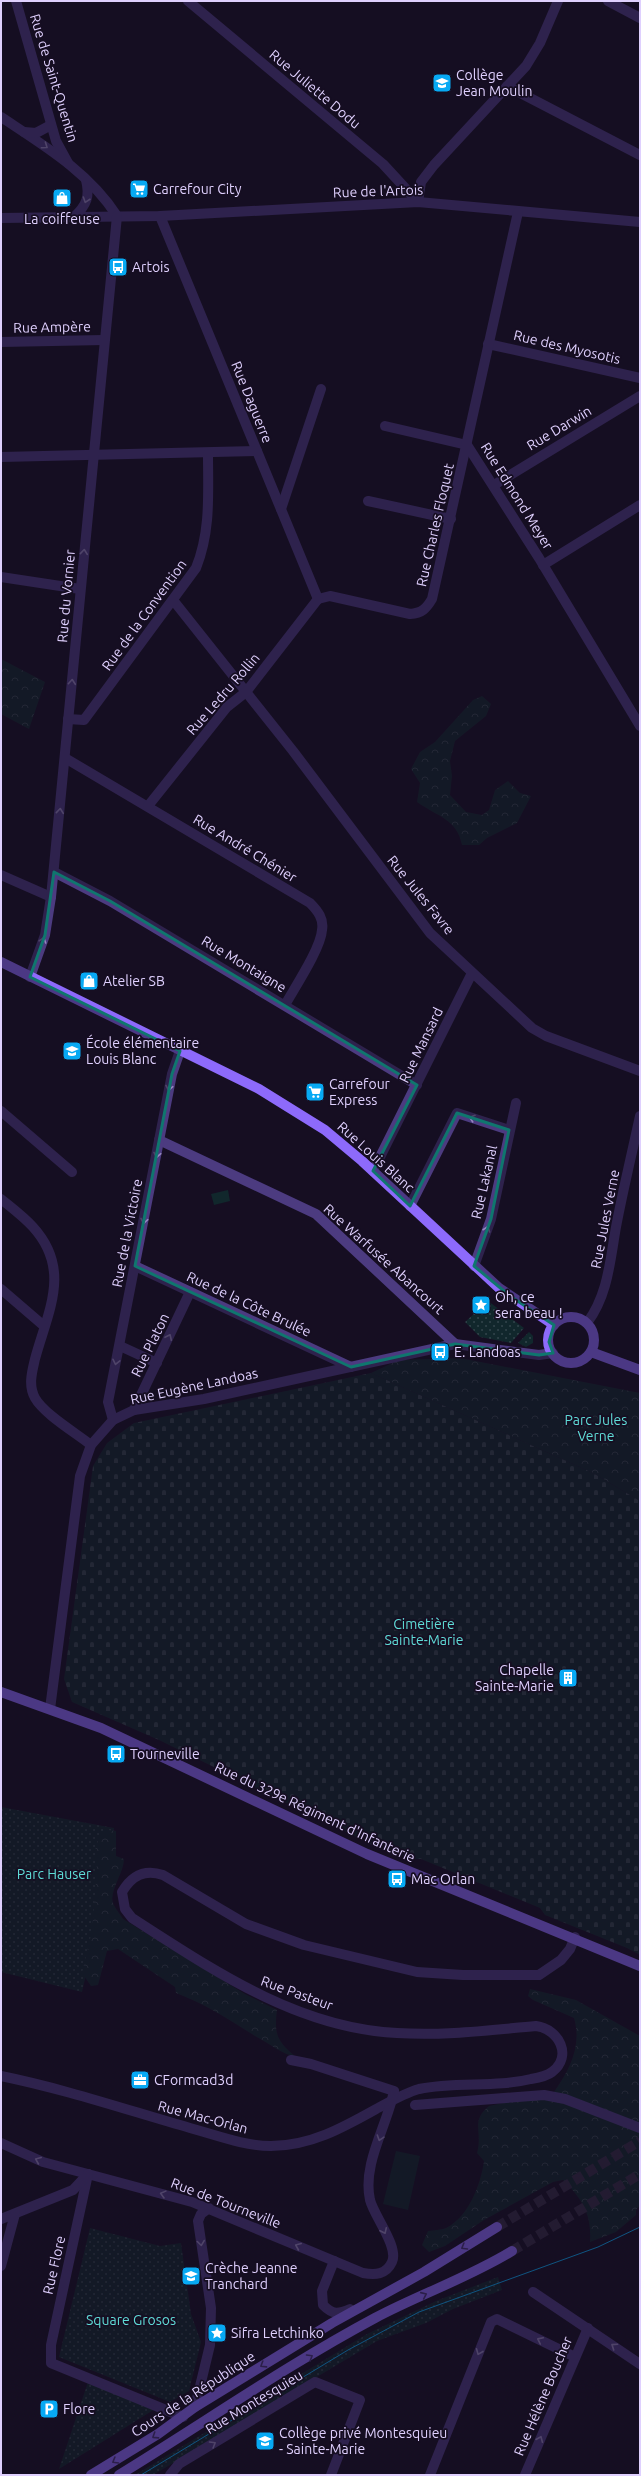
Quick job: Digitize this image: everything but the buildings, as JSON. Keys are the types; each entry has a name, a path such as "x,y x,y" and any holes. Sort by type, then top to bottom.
{"street":[{"name":"Rue de Saint-Quentin","path":"16,1 56,141 68,162"},
{"name":"Rue Juliette Dodu","path":"188,1 383,164 418,202"},
{"path":"418,202 421,182 460,135 526,66 540,43 558,1"},
{"path":"608,1 640,18"},
{"path":"507,86 640,155"},
{"path":"1,117 68,162 107,200 117,216"},
{"path":"24,132 36,133 51,125"},
{"path":"74,217 86,202 89,192 86,179"},
{"name":"Rue de l'Artois","path":"1,218 160,216 418,202 640,222"},
{"name":"Rue Edmond Meyer","path":"518,212 467,445 494,485 543,564 640,726"},
{"name":"Rue du Vornier","path":"30,977 45,935 54,872 117,216"},
{"name":"Rue Daguerre","path":"160,216 318,599"},
{"name":"Rue Ampère","path":"1,342 104,340"},
{"name":"Rue des Myosotis","path":"488,344 640,378"},
{"path":"281,509 321,389"},
{"name":"Rue Darwin","path":"494,485 640,396"},
{"path":"385,426 467,445"},
{"name":"Rue Charles Floquet","path":"318,599 330,596 410,614 420,613 426,609 432,599 467,445"},
{"path":"1,457 208,454 257,451"},
{"name":"Rue de la Convention","path":"68,719 84,720 196,568 204,549 207,529 208,454"},
{"path":"368,501 450,519"},
{"path":"543,564 640,505"},
{"path":"1,577 80,589"},
{"name":"Rue Ledru Rollin","path":"148,806 227,707 246,692 318,599"},
{"name":"Rue Jules Favre","path":"173,600 246,692 430,933 532,1028 546,1036 640,1071"},
{"name":"Rue André Chénier","path":"66,758 310,903 318,911 322,922 320,940 285,1005"},
{"name":"Rue Montaigne","path":"54,872 110,901 417,1085"},
{"path":"1,875 51,897"},
{"name":"Rue Louis Blanc","path":"1,962 294,1109 325,1130 373,1172 474,1266 510,1296 554,1325"},
{"name":"Rue Mansard","path":"373,1172 472,973"},
{"name":"Rue de la Victoire","path":"113,1420 108,1402 172,1074 180,1051"},
{"name":"Rue Lakanal","path":"474,1266 491,1219 516,1103"},
{"path":"1,1111 72,1172"},
{"path":"410,1206 457,1113 509,1130"},
{"name":"Rue Jules Verne","path":"587,1323 597,1309 607,1279 616,1227 640,1116"},
{"name":"Rue Warfusée Abancourt","path":"159,1140 316,1214 456,1344"},
{"path":"1,1199 33,1226 52,1255 56,1286 31,1375 35,1397 42,1406 91,1445"},
{"name":"Rue de la Côte Brulée","path":"135,1266 351,1367"},
{"path":"1,1289 44,1326"},
{"name":"Rue Platon","path":"134,1410 190,1292"},
{"path":"572,1317 587,1323 594,1336 591,1352 582,1360 569,1362 557,1358 553,1353 549,1336 554,1325 562,1319 572,1317"},
{"name":"Rue Eugène Landoas","path":"50,1709 80,1476 91,1445 113,1420 134,1410 204,1399 456,1344 539,1355 553,1353"},
{"path":"120,1346 157,1363"},
{"path":"591,1352 640,1370"},
{"name":"Rue du 329e Régiment d'Infanterie","path":"1,1692 101,1728 367,1854 575,1937 640,1966"},
{"name":"Rue Pasteur","path":"392,2100 417,2090 435,2086 530,2080 544,2076 552,2072 562,2058 562,2047 553,2031 545,2027 536,2026 448,2034 396,2033 347,2025 283,2006 245,1989 132,1918 122,1900 122,1892 127,1883 134,1876 152,1872 163,1875 246,1924 272,1934 346,1956 417,1972 462,1975 539,1975 561,1960 570,1949 575,1937"},
{"path":"290,2060 311,2064 394,2091 371,2166 368,2185 370,2201 393,2250 392,2262 386,2270 376,2275 363,2273 334,2261 321,2295 323,2305 330,2312 339,2314 380,2296"},
{"name":"Rue Mac-Orlan","path":"1,2076 248,2144 269,2146 291,2146 322,2137 392,2100"},
{"path":"415,2105 544,2096 565,2098 640,2128"},
{"name":"Rue de Tourneville","path":"1,2143 43,2162 209,2208 334,2261"},
{"path":"1,2219 73,2190 88,2174"},
{"name":"Rue Flore","path":"88,2174 51,2345 51,2363 183,2417"},
{"name":"Rue Montesquieu","path":"195,2407 210,2345 211,2308 198,2221 201,2214 209,2208"},
{"path":"1,2266 15,2214"},
{"name":"Cours de la République","path":"91,2475 183,2417 195,2407 497,2227"},
{"name":"Cours de la République","path":"119,2475 228,2406 375,2318 471,2275 512,2251"},
{"path":"533,2292 640,2364"},
{"path":"430,2475 491,2322 497,2319 502,2321 575,2357"},
{"name":"Rue Hélène Boucher","path":"525,2475 588,2328"},
{"name":"Rue Montesquieu","path":"170,2475 179,2464 314,2382 360,2400 331,2475"}],"highlighted area":[{"path":"54,872 110,901 417,1085 373,1171 410,1206 457,1113 509,1130 491,1219 474,1266 510,1296 554,1325 549,1342 553,1353 539,1355 455,1344 351,1367 135,1266 172,1074 180,1051 30,977 45,935"}],"green space":[{"path":"1,659 45,682 29,729 1,714"},
{"path":"482,696 491,704 486,716 455,741 450,761 452,776 450,795 466,812 482,815 489,810 495,790 508,781 520,793 531,796 517,823 487,838 479,845 462,845 456,829 446,819 417,802 420,783 411,769 420,752 435,742 473,700"},
{"path":"228,1190 230,1201 214,1205 211,1194"},
{"path":"488,1301 524,1328 511,1343 480,1337 465,1322"},
{"path":"529,1332 533,1336 533,1343 526,1347 518,1343"},
{"name":"Parc Jules Verne","path":"460,1358 640,1393 640,1501 593,1473 371,1373 399,1360"},
{"name":"Cimetière Sainte-Marie","path":"371,1373 593,1473 640,1501 640,1955 627,1948 545,1915 540,1908 421,1859 408,1859 370,1844 159,1740 72,1702 64,1679 93,1466 107,1443 134,1423"},
{"name":"Parc Hauser","path":"1,1807 114,1828 106,1887 82,1992 1,1972"},
{"path":"108,1830 116,1831 116,1856 124,1859 122,1870 112,1898 114,1905 123,1919 245,1994 277,2010 276,2026 278,2037 296,2057 280,2051 226,2018 176,1993 175,1987 118,1949 107,1951 98,1985 91,1986 82,1973 92,1931 97,1869 95,1850 100,1835"},
{"path":"530,1989 576,2000 640,2036 640,2205 636,2210 636,2215 616,2232 590,2242 587,2215 576,2194 563,2180 553,2182 484,2220 445,2246 429,2252 422,2245 428,2231 444,2229 454,2223 467,2208 477,2189 484,2161 477,2153 479,2138 478,2122 483,2111 489,2106 554,2092 565,2075 573,2057 576,2038 574,2018 533,2000 528,1996"},
{"path":"396,2151 420,2156 408,2210 383,2204"},
{"name":"Square Grosos","path":"90,2228 160,2246 181,2243 191,2314 201,2342 189,2391 170,2402 59,2357"},
{"path":"498,2277 502,2290 453,2309 426,2323 377,2341 153,2475 135,2475 367,2334 436,2301"},
{"path":"88,2382 155,2409 59,2469"}],"tunnel":[{"path":"497,2227 640,2141"},
{"path":"512,2251 640,2174"}],"tram line":[{"path":"141,2475 348,2350 419,2312 598,2247 640,2227"}],"place":[{"name":"Collège Jean Moulin","path":"442,83"},
{"name":"Carrefour City","path":"139,189"},
{"name":"La coiffeuse","path":"62,198"},
{"name":"Artois","path":"118,267"},
{"name":"Atelier SB","path":"89,981"},
{"name":"École élémentaire Louis Blanc","path":"72,1051"},
{"name":"Carrefour Express","path":"315,1092"},
{"name":"Oh, ce sera beau !","path":"481,1305"},
{"name":"E. Landoas","path":"440,1352"},
{"name":"Chapelle Sainte-Marie","path":"568,1678"},
{"name":"Tourneville","path":"116,1754"},
{"name":"Mac Orlan","path":"397,1879"},
{"name":"CFormcad3d","path":"140,2080"},
{"name":"Crèche Jeanne Tranchard","path":"191,2276"},
{"name":"Sifra Letchinko","path":"217,2333"},
{"name":"Flore","path":"49,2409"},
{"name":"Collège privé Montesquieu - Sainte-Marie","path":"265,2441"}]}
